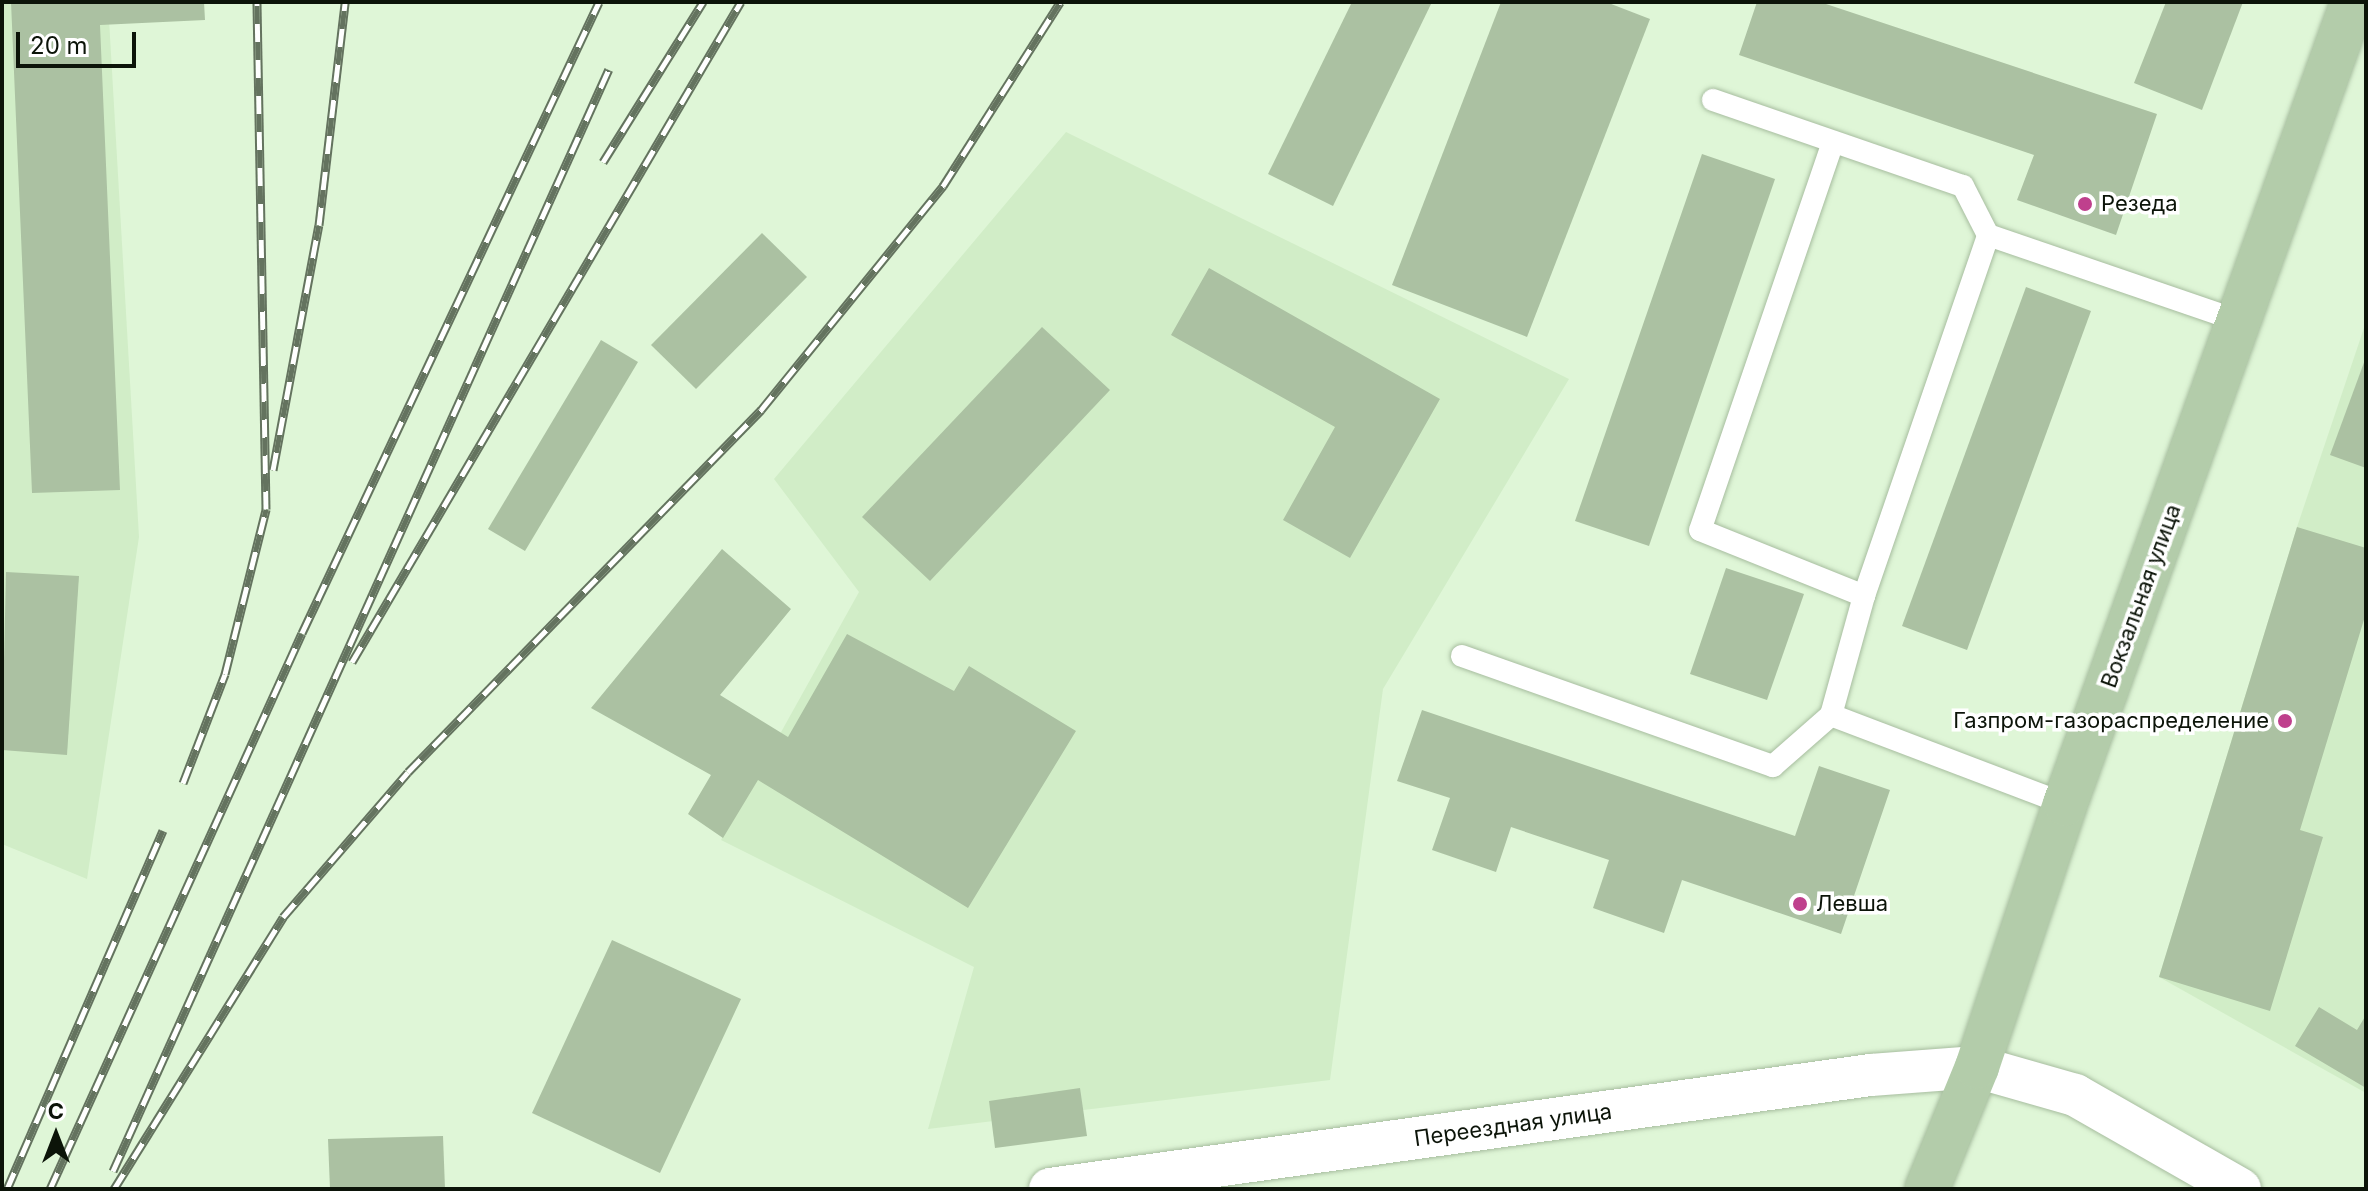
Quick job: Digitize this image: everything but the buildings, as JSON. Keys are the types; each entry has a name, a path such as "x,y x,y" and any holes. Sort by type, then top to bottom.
{"main road":[{"name":"Вокзальная улица","path":"1927,1189 1977,1067 2065,804 2242,322 2353,2"}],"street":[{"name":"Переездная улица","path":"1050,1189 1096,1186 1871,1075 1977,1067"},
{"path":"1977,1067 2075,1095 2240,1189"}],"lane":[{"path":"1713,100 1963,186 1988,235 2242,322"},
{"path":"1833,142 1700,530 1864,596"},
{"path":"1462,656 1773,766 1831,715 1864,596 1988,235"},
{"path":"1831,715 2065,804"}],"shaded area":[{"path":"2,2 108,2 139,537 87,879 2,844"},
{"path":"1066,132 1569,379 1383,689 1330,1080 928,1129 974,967 721,840 859,592 774,479"},
{"name":"Газпром-газораспределение","path":"2366,322 2366,1093 2159,977 2297,527"}],"railway":[{"path":"183,783 225,674 266,509 257,2"},
{"path":"273,470 319,225 345,2"},
{"path":"50,1189 302,633 599,2"},
{"path":"603,162 703,2"},
{"path":"352,662 741,2"},
{"path":"114,1189 283,917 408,772 761,410 943,186 1060,2"},
{"path":"113,1171 609,69"},
{"path":"7,1189 163,830"}],"place":[{"name":"Резеда","path":"2085,204"},
{"name":"Газпром-газораспределение","path":"2285,721"},
{"name":"Левша","path":"1800,904"}]}
